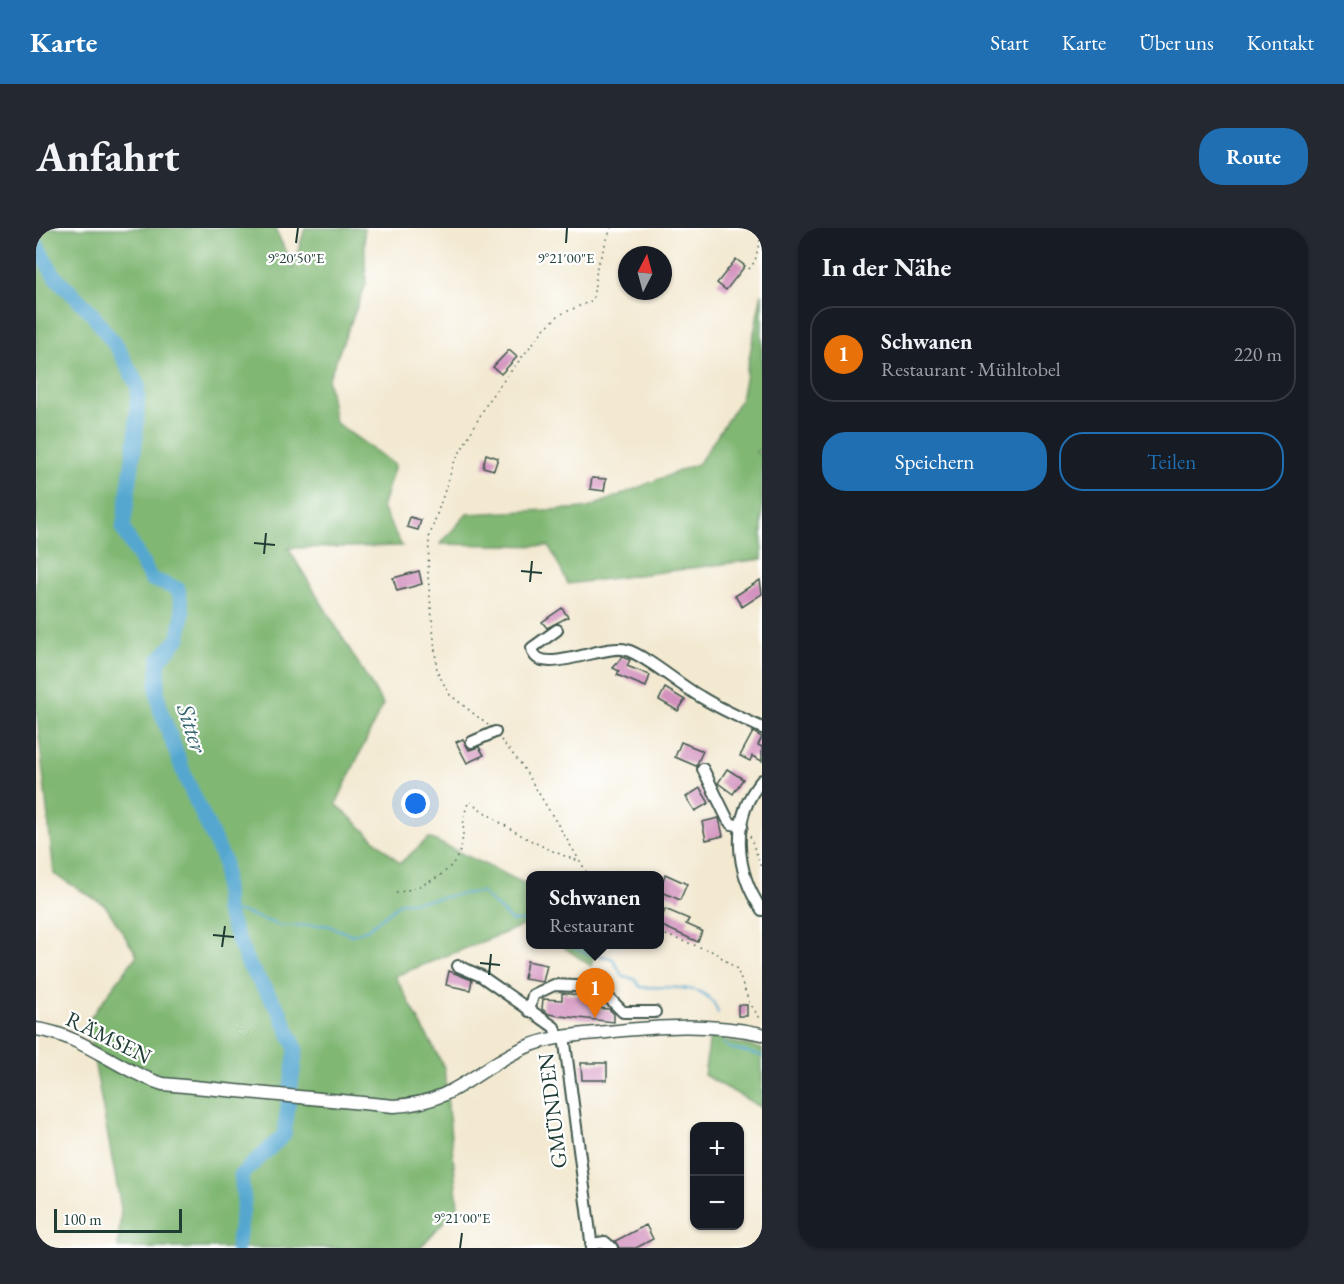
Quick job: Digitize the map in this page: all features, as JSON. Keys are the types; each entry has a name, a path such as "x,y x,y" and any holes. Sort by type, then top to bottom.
{"main road":[{"path":"561,1037 677,1025 716,1026 762,1034"},
{"name":"RÄMSEN","path":"36,1029 68,1038 137,1076 164,1084 382,1106 405,1106"},
{"name":"GMÜNDEN","path":"405,1106 444,1096 511,1054 561,1037"}],"street":[{"path":"557,630 532,648 533,654 539,660 550,663 608,648 627,650 702,698 762,728"},
{"path":"472,742 495,732"},
{"path":"704,769 728,820 745,829"},
{"path":"762,780 748,803 742,865 751,892 762,910"},
{"path":"458,966 481,976 554,1026 561,1037"},
{"path":"529,1011 533,995 554,985 598,987 622,1012 655,1012"},
{"name":"GMÜNDEN","path":"561,1037 591,1246"},
{"path":"591,1246 605,1242 612,1248"}],"path":[{"path":"586,871 521,764 484,720 449,694 437,672 426,558 431,532 454,463 490,398 520,356 558,315 593,300 597,267 611,228"},
{"path":"750,269 755,261 762,231"},
{"path":"396,893 421,888 453,864 462,843 462,818 469,801 492,818 551,852 579,861"},
{"path":"745,829 762,869"},
{"path":"664,934 714,952 737,969 750,1004 762,1021"}],"green space":[{"path":"36,228 275,228 293,268 305,228 364,228 366,284 328,380 335,422 395,465 382,508 402,546 288,548 383,704 336,804 400,863 429,838 526,884 526,925 395,976 444,1067 458,1206 420,1248 118,1248 121,1208 87,1022 137,955 105,905 54,874 36,708"},
{"path":"762,293 762,450 756,452 762,456 762,559 568,584 549,546 440,544 467,514 588,508 699,463 741,399"},
{"path":"567,949 596,949 591,966"},
{"path":"710,1037 762,1049 762,1108 704,1075"}],"building":[{"path":"736,259 745,266 726,290 717,283"},
{"path":"509,350 517,357 501,374 493,367"},
{"path":"486,454 498,458 494,470 483,467"},
{"path":"592,478 606,479 604,491 590,489"},
{"path":"410,517 421,520 418,530 407,527"},
{"path":"419,571 422,584 397,591 393,578"},
{"path":"760,580 762,594 742,607 735,596"},
{"path":"562,608 568,617 547,628 542,622"},
{"path":"622,657 630,660 627,666 650,675 646,687 617,675 619,671 613,668"},
{"path":"665,688 685,700 678,711 659,700"},
{"path":"753,732 762,737 758,745 762,747 762,761 752,756 750,761 740,756"},
{"path":"463,739 469,750 479,747 484,755 467,763 456,742"},
{"path":"681,742 703,751 696,766 675,757"},
{"path":"727,769 743,779 733,794 718,783"},
{"path":"700,788 709,803 695,811 686,797"},
{"path":"719,818 723,836 706,840 702,822"},
{"path":"665,874 687,884 680,900 664,893"},
{"path":"665,909 689,919 686,924 702,931 698,942 664,927"},
{"path":"527,961 547,965 543,982 524,979"},
{"path":"449,971 472,980 470,990 446,985"},
{"path":"562,993 592,997 592,1008 609,1009 614,1014 614,1022 560,1016 549,1014 542,1009 543,999 562,1000"},
{"path":"738,1005 747,1005 747,1016 738,1016"},
{"path":"581,1063 607,1063 607,1080 582,1080"},
{"path":"646,1225 653,1239 636,1248 619,1248 615,1241"}],"waterway":[{"name":"Sitter","path":"36,244 55,277 89,310 119,350 138,386 136,436 123,529 151,579 178,589 183,612 179,638 159,660 157,688 160,709 186,779 224,861 226,910 248,964 280,1012 296,1049 284,1135 241,1175 244,1201 237,1248"},
{"path":"226,910 245,913 281,926 326,925 352,935 368,929 401,902 481,892 512,921 526,921"},
{"path":"576,949 613,959 623,977 635,979 640,987 685,988 706,995 713,1002 718,1013"},
{"path":"723,1043 730,1048 762,1056"}],"place":[{"name":"Schwanen","path":"595,1018"}]}
